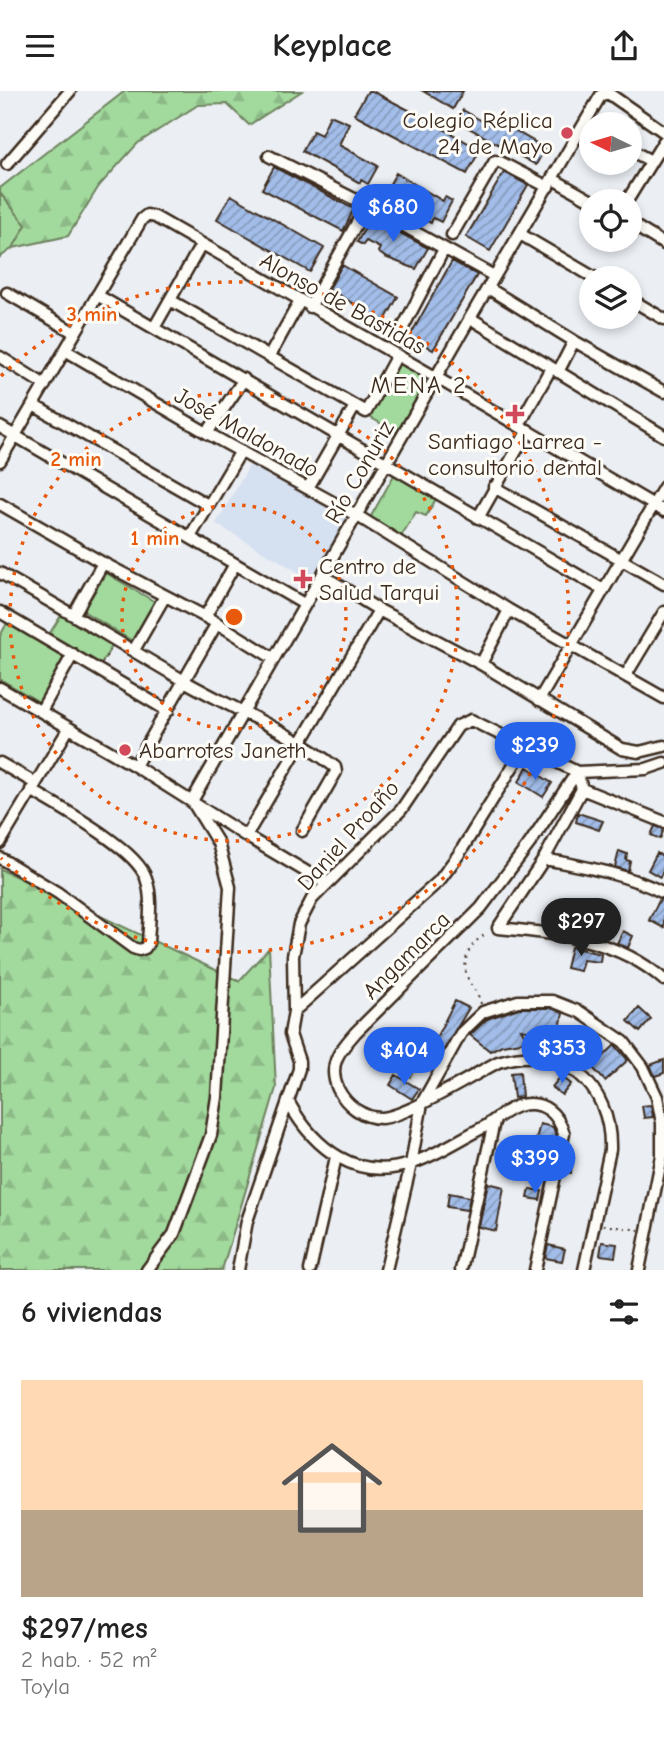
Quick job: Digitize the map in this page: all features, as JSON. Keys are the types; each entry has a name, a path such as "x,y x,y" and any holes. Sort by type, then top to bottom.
{"street":[{"path":"7,164 70,91"},
{"path":"604,92 664,132"},
{"name":"Río Conuriz","path":"595,112 604,92"},
{"name":"Río Conuriz","path":"192,801 494,276 579,140"},
{"path":"634,189 664,141"},
{"path":"269,156 366,205 494,276"},
{"path":"642,156 651,161"},
{"path":"452,235 495,161 579,195"},
{"name":"Alonso de Bastidas","path":"97,295 142,219 147,215 155,217 664,511"},
{"path":"269,357 358,221"},
{"path":"642,229 662,239"},
{"path":"520,234 579,269"},
{"path":"155,328 201,245"},
{"path":"398,337 444,249"},
{"path":"488,288 664,392"},
{"path":"7,293 75,333"},
{"path":"0,461 97,295 603,589"},
{"path":"170,300 366,412 397,355"},
{"path":"642,306 664,319"},
{"path":"470,318 664,436"},
{"path":"478,518 554,370 574,341"},
{"name":"José Maldonado","path":"65,350 207,433 356,515 509,610 664,698"},
{"path":"0,358 45,384"},
{"path":"207,433 244,379"},
{"path":"33,405 208,505"},
{"path":"308,488 355,406"},
{"path":"0,427 304,604"},
{"path":"190,537 241,451"},
{"path":"494,487 664,584"},
{"path":"539,700 664,487"},
{"path":"0,504 103,563 217,623 273,658"},
{"path":"74,614 103,563"},
{"path":"205,617 235,564"},
{"path":"0,573 300,744 337,769 302,831"},
{"path":"322,575 379,610 481,664 622,748 639,752 664,746"},
{"path":"134,650 165,596"},
{"path":"246,836 379,610"},
{"path":"481,664 509,610"},
{"path":"0,612 168,711"},
{"path":"626,675 661,626 664,612"},
{"path":"135,766 217,623"},
{"path":"41,711 73,654"},
{"path":"0,688 135,766 327,884"},
{"name":"Daniel Proaño","path":"238,1270 247,1221 299,1069 290,1034 294,1011 293,956 299,924 312,899 401,810 458,726 471,720 526,745"},
{"path":"0,843 69,728"},
{"path":"294,1011 439,881 459,854 526,745 577,772 646,769 664,763"},
{"path":"0,763 135,859 146,877 151,902 148,943 145,948 133,948 58,893 0,858"},
{"path":"577,772 582,789 544,859 498,929 565,934 599,944 631,957 664,981"},
{"name":"Angamarca","path":"577,772 530,843 481,908 356,1032 333,1066 334,1080 341,1096 359,1112 373,1117 385,1117 422,1103 510,1058 536,1056 551,1059 580,1074 593,1087 605,1107 611,1133 610,1150 584,1270"},
{"path":"582,789 664,822"},
{"path":"147,1270 174,1234 211,1135 217,1097 230,887 218,842 192,801"},
{"path":"544,859 637,880 664,893"},
{"path":"386,1270 411,1164 422,1103 461,1034 483,1012 518,1000 552,1001 580,1013 624,1042 643,1067 656,1097 662,1123 662,1156 639,1270"},
{"path":"289,1103 300,1124 316,1142 336,1157 367,1167 384,1168 411,1164 494,1122 520,1105 537,1104 550,1110 560,1120 564,1134 535,1270"},
{"path":"461,1270 494,1122"},
{"path":"310,1270 336,1157"}],"path":[{"path":"99,669 116,639"},
{"path":"483,1012 477,991 468,980 467,953 477,938 498,929"},
{"path":"593,1224 647,1231"}],"shaded area":[{"path":"252,461 348,518 312,580 216,524"}],"green space":[{"path":"125,91 302,91 249,125 227,104 198,105 138,143 99,186 68,236 13,248 26,225 0,193 0,188"},
{"path":"0,193 27,225 13,248 0,257"},
{"path":"399,360 432,379 401,435 368,416"},
{"path":"394,475 436,499 426,516 416,512 400,538 370,518"},
{"path":"106,573 157,603 134,642 83,611"},
{"path":"62,614 113,644 100,666 48,636"},
{"path":"7,623 66,655 41,703 0,679 0,636"},
{"path":"0,869 239,981 269,948 276,1088 222,1270 0,1270"},
{"path":"384,1029 422,1054 410,1077 369,1052"}],"building":[{"path":"368,91 426,119 480,150 467,174 354,114"},
{"path":"423,91 463,91 453,109"},
{"path":"463,110 487,124 491,117 545,148 536,165 456,121"},
{"path":"330,115 349,123 339,145 378,166 368,184 361,180 360,183 302,151 313,131 321,135"},
{"path":"274,167 354,209 343,231 262,189"},
{"path":"504,172 528,185 490,251 466,237"},
{"path":"396,173 443,201 445,197 452,201 441,222 433,218 431,223 382,198"},
{"path":"231,195 324,248 310,272 217,219"},
{"path":"371,217 428,248 416,269 385,257 378,252 380,248 366,241 363,245 357,242"},
{"path":"452,261 477,275 433,350 410,336"},
{"path":"342,265 398,297 384,322 329,289"},
{"path":"527,767 552,783 543,797 519,782"},
{"path":"578,813 603,821 599,830 576,822"},
{"path":"655,826 664,829 660,839 651,835"},
{"path":"619,851 627,854 626,860 630,861 628,871 615,867"},
{"path":"657,853 664,857 664,868 660,877 648,870"},
{"path":"574,899 596,902 595,912 584,910 584,915 572,913"},
{"path":"660,899 664,900 664,928 649,920"},
{"path":"623,931 633,936 628,948 617,943"},
{"path":"571,947 601,954 600,962 583,960 580,971 566,968"},
{"path":"455,1001 469,1008 433,1068 423,1063"},
{"path":"519,1008 551,1008 563,1013 558,1039 549,1037 550,1034 521,1029 528,1041 502,1045 490,1051 470,1035 487,1019"},
{"path":"639,1008 651,1019 640,1032 628,1021"},
{"path":"615,1045 628,1060 605,1081 592,1067"},
{"path":"664,1060 664,1073 655,1076 650,1065"},
{"path":"520,1072 522,1097 514,1098 511,1073"},
{"path":"396,1075 419,1089 412,1099 390,1085"},
{"path":"561,1076 571,1084 562,1095 552,1087"},
{"path":"651,1105 653,1117 644,1118 642,1106"},
{"path":"540,1124 553,1127 556,1135 553,1148 535,1144"},
{"path":"567,1157 572,1157 571,1173 564,1172"},
{"path":"488,1183 504,1187 496,1231 479,1227"},
{"path":"530,1189 542,1191 540,1200 528,1198"},
{"path":"449,1193 470,1197 467,1210 447,1207"},
{"path":"602,1242 617,1244 615,1257 600,1255"},
{"path":"548,1245 565,1249 562,1261 545,1258"}],"place":[{"name":"Colegio Réplica 24 de Mayo","path":"567,133"},
{"name":"Santiago Larrea - consultorio dental","path":"515,414"},
{"name":"Centro de Salud Tarqui","path":"303,579"},
{"name":"Abarrotes Janeth","path":"125,750"}],"district":[{"name":"MENA 2","path":"419,385"}]}
